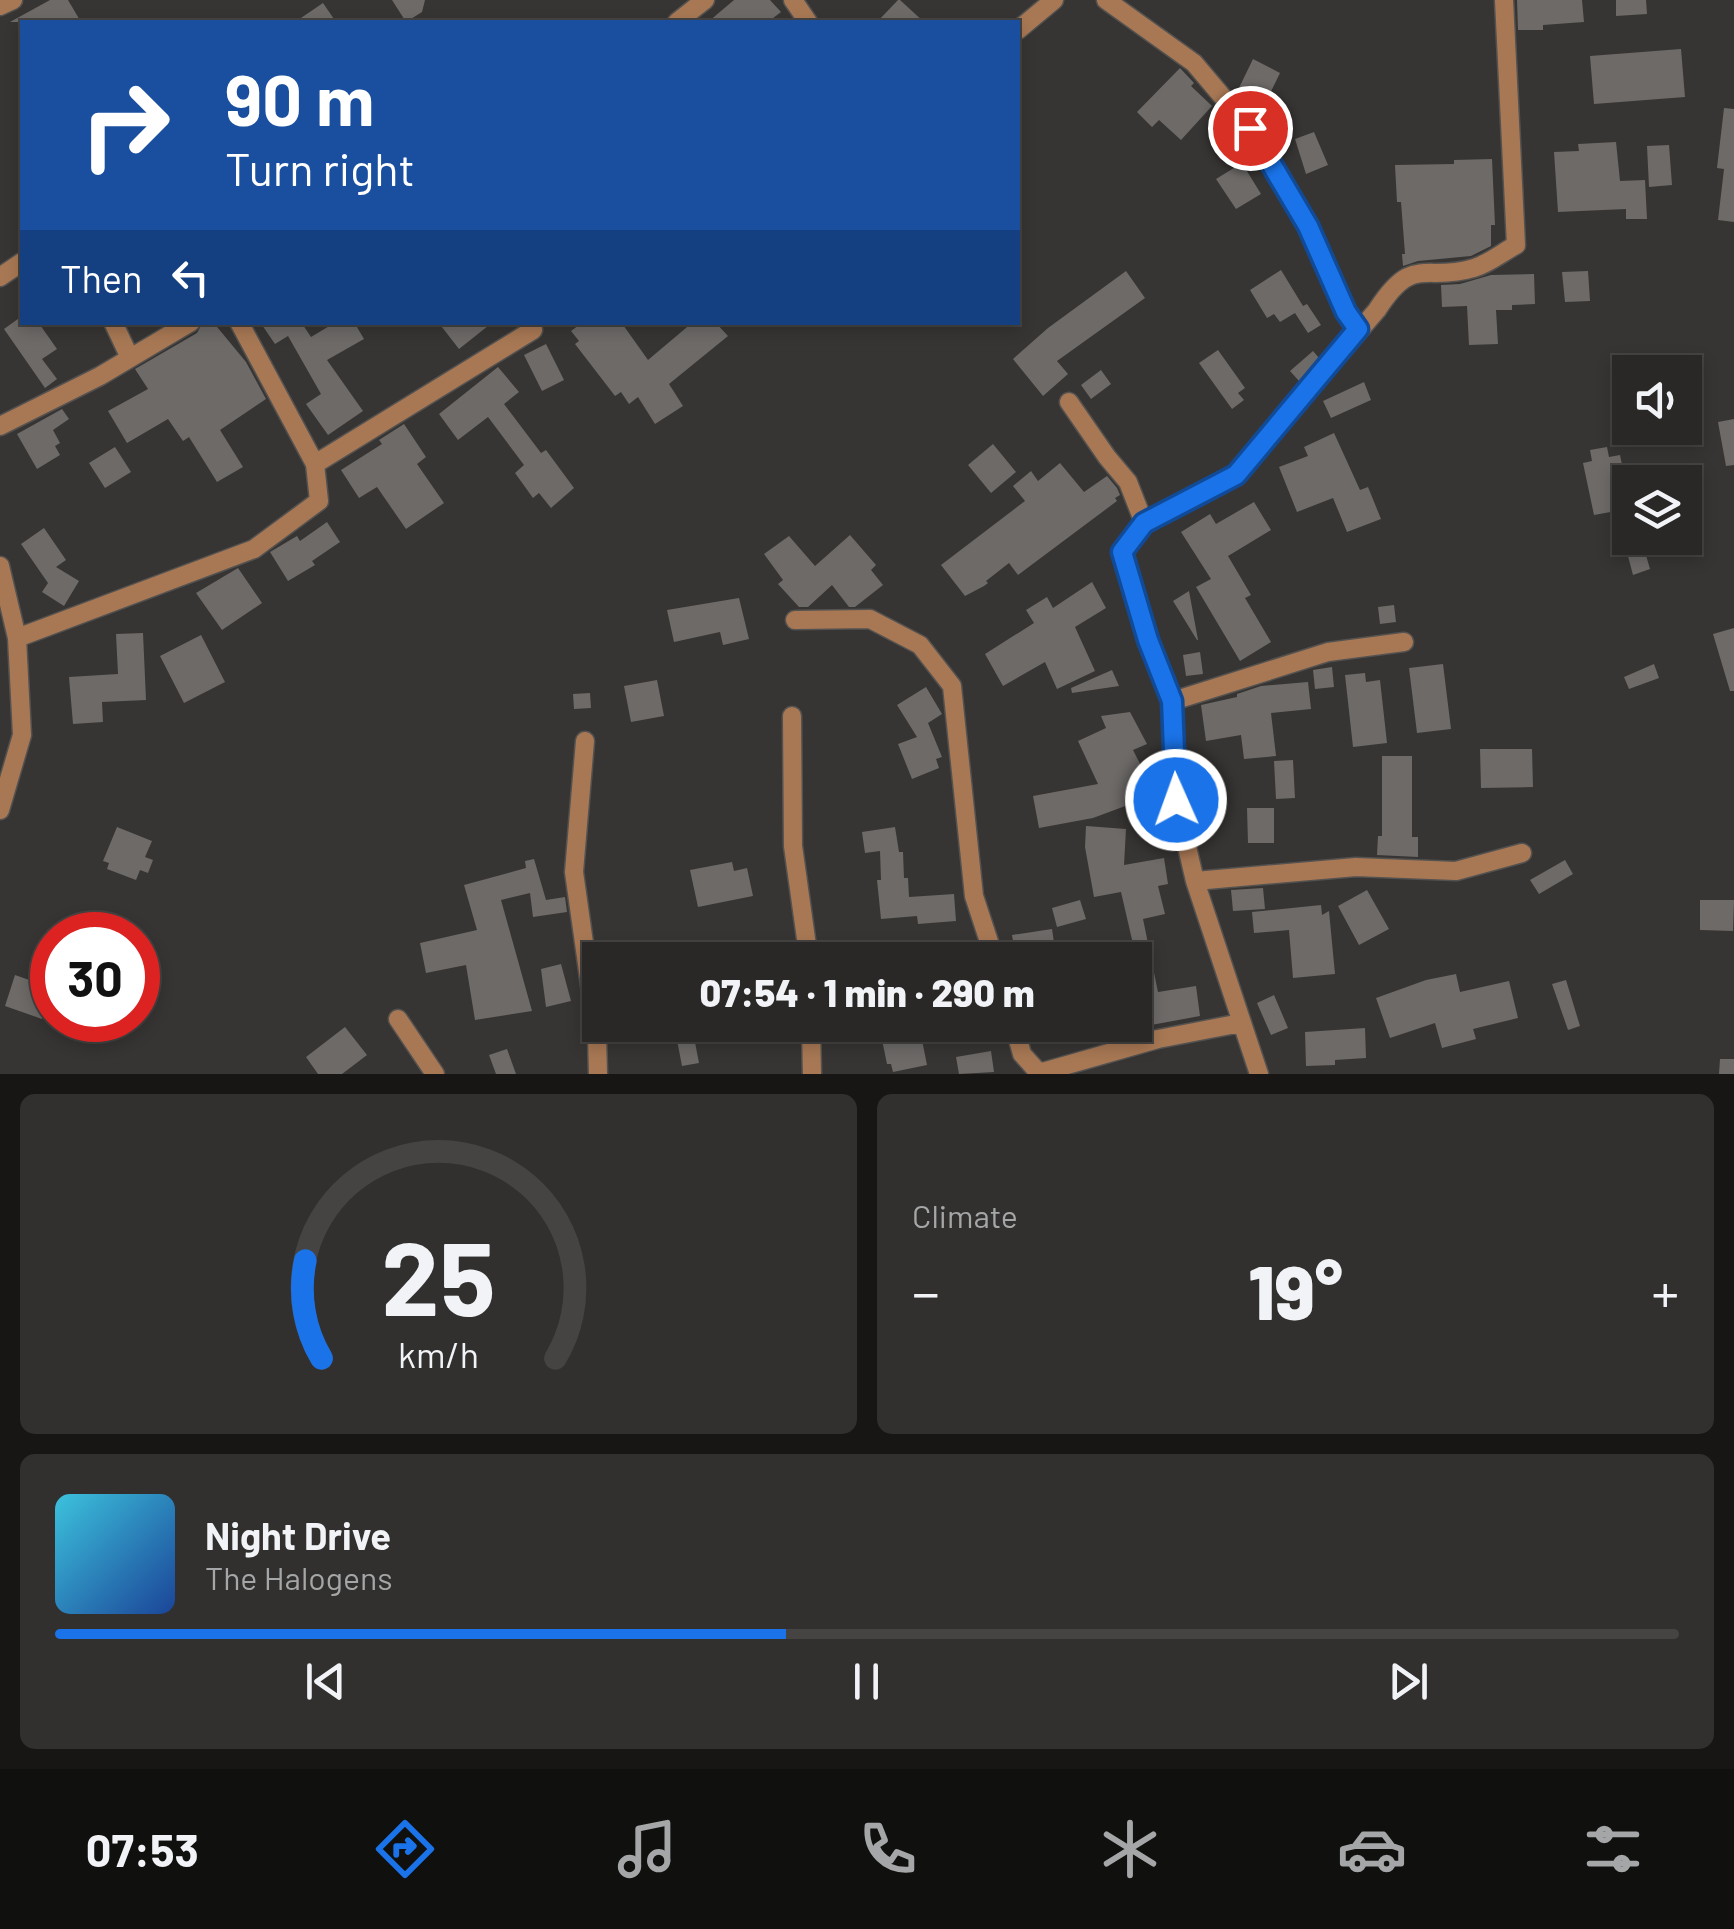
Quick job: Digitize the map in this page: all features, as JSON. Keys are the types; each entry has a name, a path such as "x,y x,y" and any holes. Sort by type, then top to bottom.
{"street":[{"path":"0,6 12,0"},
{"path":"679,20 705,0"},
{"path":"1020,28 1054,0"},
{"path":"1106,0 1194,63 1250,128 1308,226 1346,312 1358,329"},
{"path":"1260,1074 1195,881 1176,800 1172,701 1148,640 1122,552 1144,523 1236,475 1389,291 1408,274 1474,268 1516,245 1504,0"},
{"path":"114,325 130,358"},
{"path":"0,426 100,376 186,325"},
{"path":"17,638 254,549 319,500 315,464 242,325"},
{"path":"315,464 532,330"},
{"path":"1070,402 1128,482 1144,523"},
{"path":"0,566 17,638 22,735 0,810"},
{"path":"795,620 870,619 920,645 952,686 974,896 989,942"},
{"path":"1172,701 1328,652 1404,642"},
{"path":"792,716 793,846 806,942"},
{"path":"585,741 574,872 597,1035 598,1074"},
{"path":"1195,881 1356,867 1456,871 1522,853"},
{"path":"398,1020 436,1074"},
{"path":"1152,1041 1242,1023"},
{"path":"811,1042 812,1074"},
{"path":"1019,1042 1022,1054 1039,1073 1148,1042"}],"building":[{"path":"50,0 68,0 80,20 20,20 10,22"},
{"path":"392,0 425,0 422,12 405,20"},
{"path":"734,0 770,0 781,12 771,20 710,20"},
{"path":"900,0 922,20 879,20"},
{"path":"1517,0 1582,0 1584,22 1543,25 1543,30 1518,30"},
{"path":"1616,0 1646,0 1647,14 1616,16"},
{"path":"323,3 335,20 298,20"},
{"path":"1681,49 1685,97 1594,104 1590,56"},
{"path":"1253,59 1280,73 1261,112 1236,94"},
{"path":"1180,68 1194,83 1191,86 1212,106 1181,140 1159,120 1152,127 1137,112"},
{"path":"1724,108 1734,109 1734,222 1718,220 1724,169 1717,168"},
{"path":"1314,132 1328,165 1306,174 1295,139"},
{"path":"1616,142 1620,181 1645,180 1647,219 1626,219 1626,209 1558,212 1554,152 1579,151 1578,144"},
{"path":"1669,145 1672,185 1649,187 1647,146"},
{"path":"1492,159 1495,225 1491,225 1491,246 1471,256 1403,266 1401,202 1397,202 1395,165"},
{"path":"1242,163 1261,194 1236,209 1216,179"},
{"path":"1281,270 1303,306 1307,304 1321,325 1308,333 1295,313 1280,322 1274,314 1267,318 1250,290"},
{"path":"1126,271 1145,298 1057,361 1068,374 1043,396 1013,359"},
{"path":"1588,271 1590,301 1565,302 1562,272"},
{"path":"1534,274 1535,304 1496,310 1498,344 1469,345 1467,306 1442,307 1441,285 1491,275"},
{"path":"20,317 20,325 40,325 57,349 42,359 57,379 45,388 4,329"},
{"path":"201,325 215,325 246,362 266,399 220,430 243,467 217,482 189,437 183,441 168,419 127,443 108,411 148,389 135,369 197,333"},
{"path":"262,325 303,325 311,337 331,325 356,325 364,339 327,360 363,411 328,435 306,404 321,394 288,336 275,344"},
{"path":"440,325 489,325 459,349"},
{"path":"579,325 623,325 648,360 689,325 718,325 728,336 669,384 683,406 655,424 638,397 629,404 621,392 615,396 575,344 579,341 571,331"},
{"path":"546,344 564,380 542,391 524,355"},
{"path":"1218,350 1245,388 1238,393 1244,400 1232,409 1199,363"},
{"path":"1313,351 1319,358 1299,381 1290,371"},
{"path":"498,367 519,392 504,404 574,488 551,508 539,493 533,498 515,473 524,465 488,417 458,440 439,414"},
{"path":"1101,370 1111,384 1091,399 1081,385"},
{"path":"1364,382 1371,400 1331,418 1323,401"},
{"path":"62,409 69,419 53,430 60,443 55,446 60,455 37,469 17,434"},
{"path":"1734,419 1734,465 1726,466 1718,422"},
{"path":"404,424 426,457 417,464 444,503 406,529 377,487 359,498 341,470 382,444 379,440"},
{"path":"1334,433 1360,490 1368,487 1381,519 1347,532 1333,498 1297,512 1279,467 1308,456 1304,447"},
{"path":"993,444 1016,472 991,493 968,465"},
{"path":"115,447 131,472 105,488 89,463"},
{"path":"1607,447 1609,457 1620,455 1622,465 1612,465 1612,512 1594,515 1583,463 1592,461 1590,450"},
{"path":"1060,463 1084,492 1107,476 1120,495 1115,498 1117,501 1018,575 1009,563 984,586 965,596 941,565 1025,501 1013,486 1031,471 1038,481"},
{"path":"1254,502 1271,530 1228,556 1251,595 1245,598 1271,642 1240,661 1196,587 1211,579 1181,532 1210,514 1216,524"},
{"path":"327,522 340,542 312,561 315,565 288,581 270,552 297,536 300,541"},
{"path":"44,528 66,560 56,567 79,581 64,606 42,592 48,583 21,544"},
{"path":"850,535 876,565 871,570 883,585 855,607 849,607 832,585 808,607 799,607 778,584 783,580 764,554 789,536 815,566"},
{"path":"1628,555 1646,555 1650,569 1633,575"},
{"path":"238,568 262,603 222,630 196,593"},
{"path":"1092,582 1106,608 1075,627 1095,671 1057,689 1045,662 1003,686 985,654 1034,623 1026,610 1047,597 1053,608"},
{"path":"1189,591 1198,640 1173,601"},
{"path":"739,598 749,639 723,645 720,632 674,642 667,610"},
{"path":"1394,605 1396,622 1380,624 1378,607"},
{"path":"1734,628 1734,691 1730,691 1713,634"},
{"path":"143,633 146,700 102,702 103,722 73,724 69,677 118,674 116,634"},
{"path":"201,635 225,682 184,703 160,656"},
{"path":"1200,652 1203,674 1186,676 1183,655"},
{"path":"1443,664 1451,729 1417,733 1409,668"},
{"path":"1654,664 1659,678 1629,689 1624,677"},
{"path":"1332,667 1334,687 1315,689 1313,670"},
{"path":"1112,670 1119,686 1072,693 1071,688"},
{"path":"1365,673 1366,682 1380,680 1387,743 1353,747 1345,675"},
{"path":"657,680 664,716 631,722 624,686"},
{"path":"1308,682 1311,709 1271,713 1276,756 1244,759 1241,735 1206,741 1201,705 1237,697 1261,686"},
{"path":"926,687 942,714 928,723 942,757 936,759 939,768 912,779 898,744 917,737 897,705"},
{"path":"590,693 591,708 574,709 573,694"},
{"path":"1130,712 1147,744 1133,750 1153,789 1128,805 1093,818 1039,828 1033,796 1098,784 1078,741 1106,728 1101,716"},
{"path":"1480,749 1532,749 1533,787 1481,788"},
{"path":"1382,756 1412,756 1412,837 1418,837 1418,857 1377,855 1378,836 1382,836"},
{"path":"1293,760 1295,798 1276,799 1274,761"},
{"path":"1247,808 1274,808 1274,843 1248,843"},
{"path":"1086,826 1126,829 1124,865 1164,858 1168,884 1158,886 1165,914 1143,919 1148,942 1133,942 1121,892 1094,897 1085,847"},
{"path":"117,827 152,841 145,857 153,860 148,873 140,870 136,880 107,869 109,863 103,861"},
{"path":"895,827 909,897 954,894 956,921 918,924 917,916 881,919 877,880 881,880 880,851 865,853 862,832"},
{"path":"534,859 546,900 565,897 567,912 533,917 530,893 501,900 532,1011 475,1020 466,965 426,973 420,943 477,930 464,885 526,868 525,861"},
{"path":"1565,860 1573,874 1539,894 1530,880"},
{"path":"732,862 734,871 747,868 753,896 698,907 690,870"},
{"path":"1263,888 1265,909 1233,911 1231,890"},
{"path":"1367,890 1389,929 1359,945 1338,906"},
{"path":"1080,900 1086,919 1057,927 1052,908"},
{"path":"1700,900 1734,900 1733,931 1700,930"},
{"path":"1321,905 1322,915 1329,911 1335,974 1293,978 1289,930 1254,933 1252,912"},
{"path":"1052,929 1054,942 1013,942 1012,935"},
{"path":"1152,963 1158,992 1196,986 1200,1016 1152,1025"},
{"path":"561,964 571,1001 546,1007 541,969"},
{"path":"1456,974 1460,992 1509,981 1518,1018 1473,1029 1476,1039 1442,1048 1435,1023 1390,1038 1376,998"},
{"path":"15,975 30,980 30,1015 5,1006"},
{"path":"1566,980 1580,1026 1568,1030 1552,984"},
{"path":"1274,995 1288,1028 1271,1035 1257,1003"},
{"path":"345,1027 367,1055 342,1074 318,1074 306,1057"},
{"path":"1365,1028 1366,1058 1306,1066 1305,1032"},
{"path":"677,1042 695,1042 699,1063 682,1066"},
{"path":"882,1042 922,1042 927,1065 893,1072 891,1064 887,1064"},
{"path":"507,1049 516,1074 496,1074 489,1055"},
{"path":"991,1051 994,1072 959,1074 956,1057"},
{"path":"1720,1059 1734,1059 1734,1074 1719,1074"}],"route":[{"path":"1176,800 1172,701 1148,640 1122,552 1144,523 1236,475 1358,329 1346,312 1308,226 1250,128"}]}
